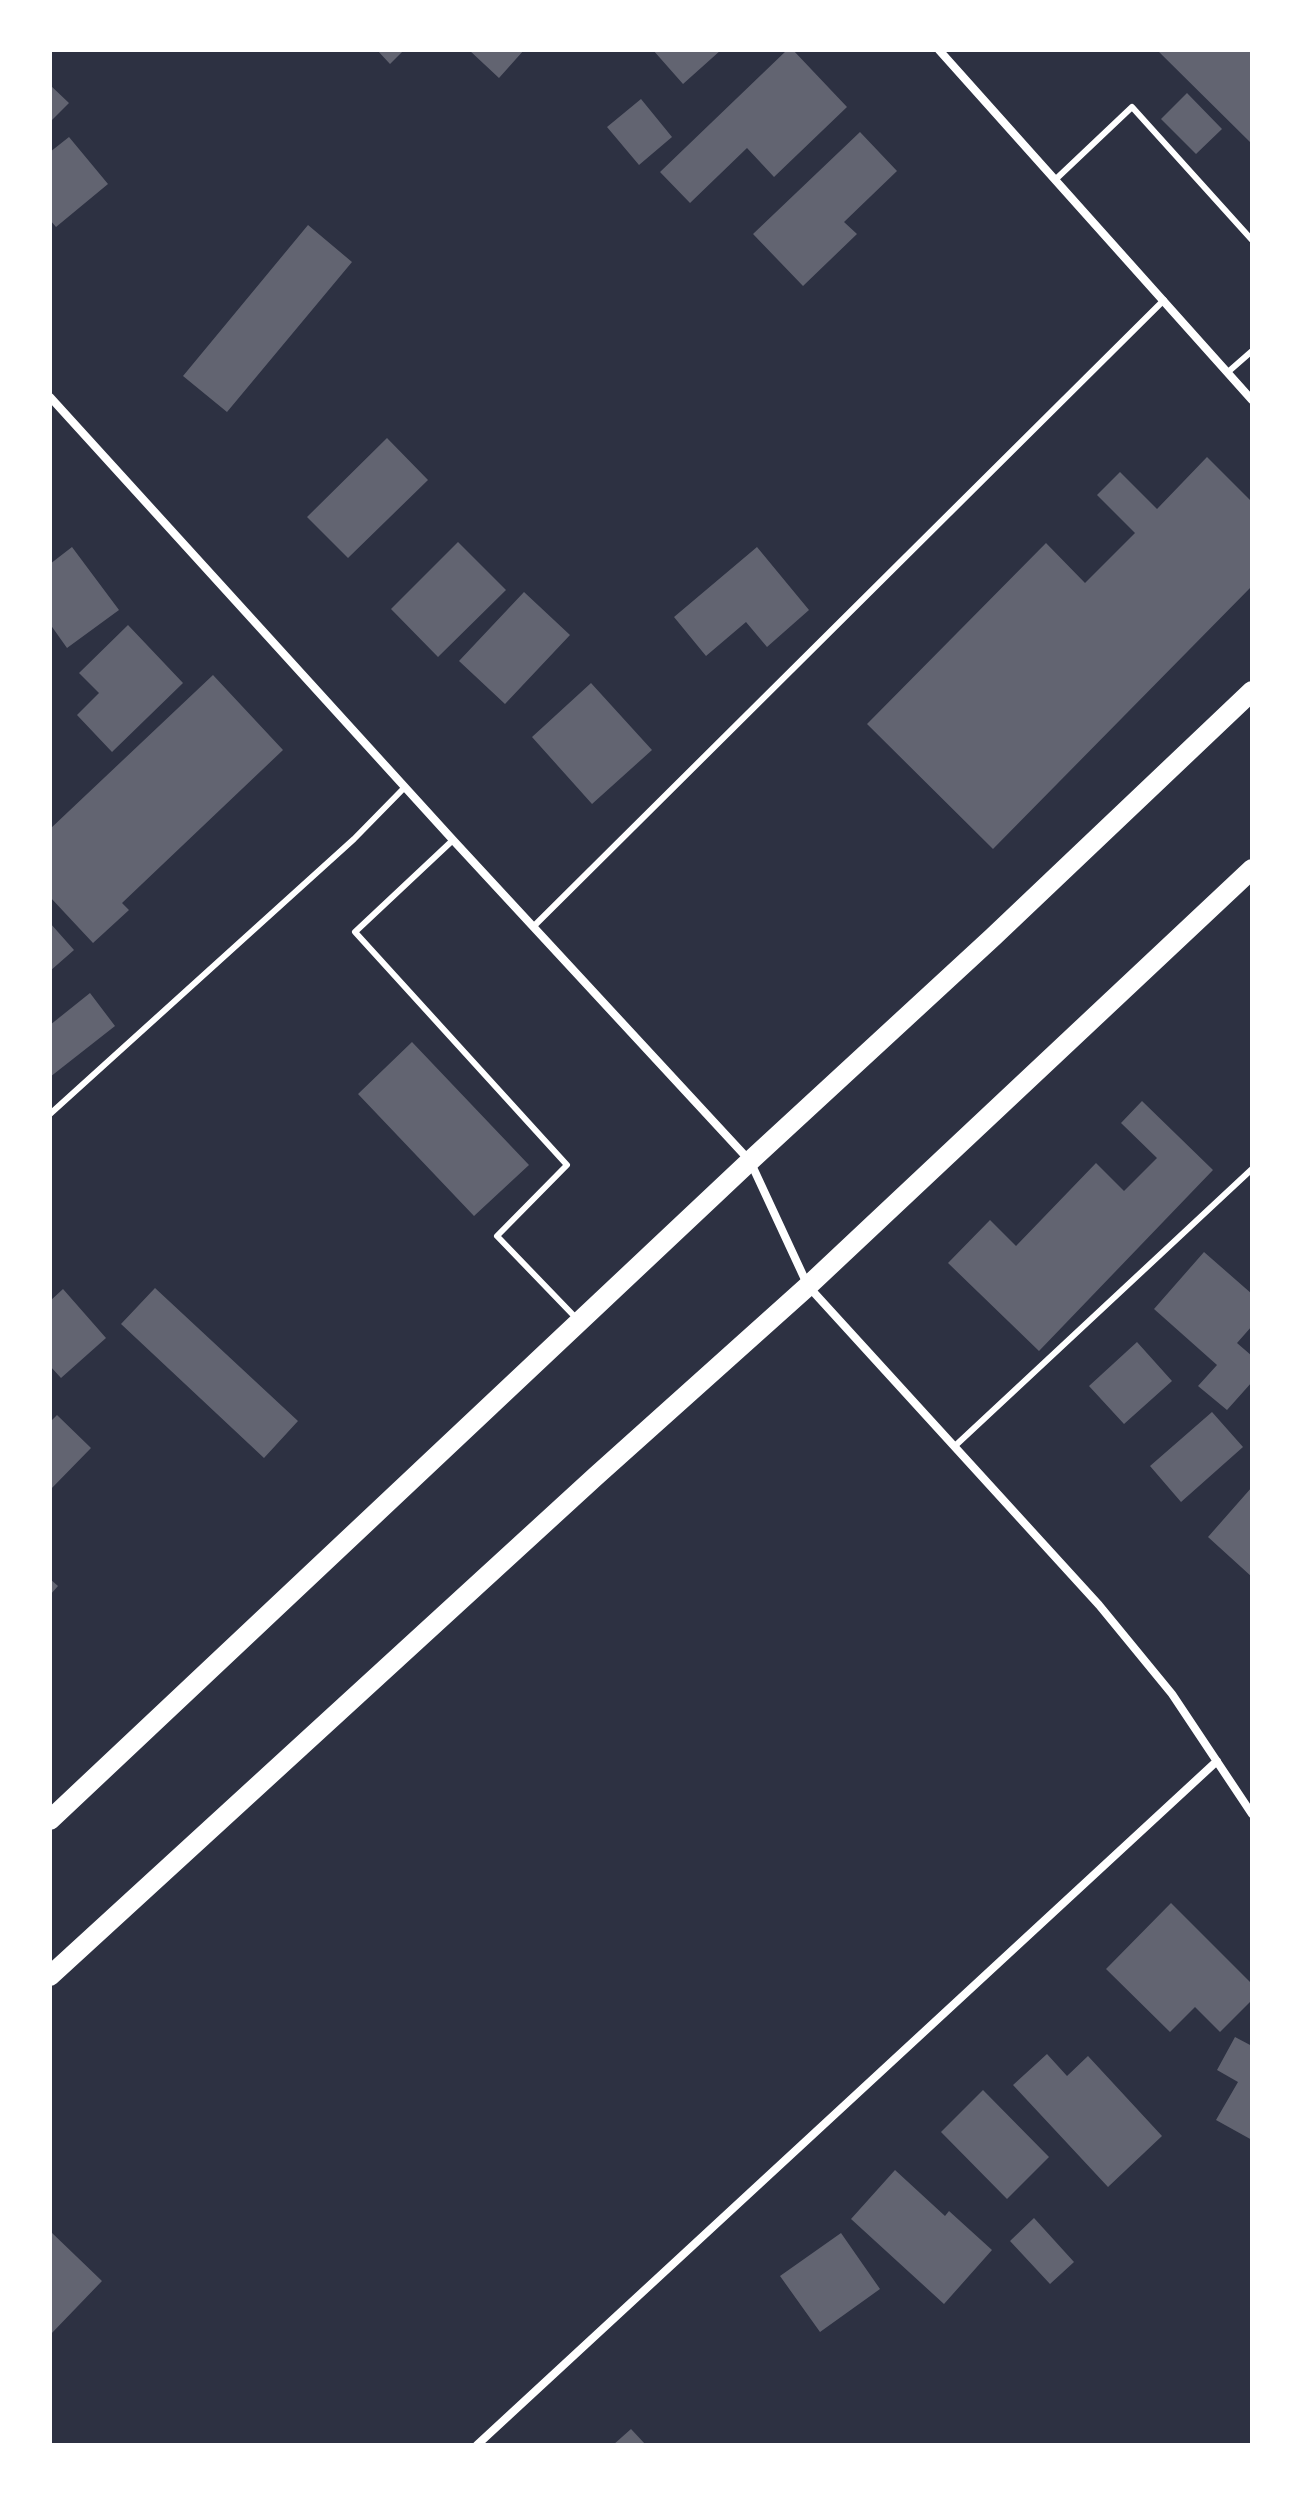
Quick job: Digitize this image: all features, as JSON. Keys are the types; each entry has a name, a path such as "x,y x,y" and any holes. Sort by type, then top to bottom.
{"main road":[{"path":"50,1820 1252,691"},
{"path":"50,1976 808,1286 1252,869"}],"street":[{"path":"939,50 1252,400"},
{"path":"50,397 750,1161 808,1286 1099,1605 1172,1694 1252,1814"},
{"path":"477,2445 1217,1761"}],"lane":[{"path":"1056,179 1132,107 1252,240"},
{"path":"533,927 1164,300"},
{"path":"1228,372 1252,351"},
{"path":"50,1114 354,839 405,787"},
{"path":"453,840 355,932 567,1165 497,1236 580,1321"},
{"path":"956,1445 1252,1169"}],"building":[{"path":"377,50 404,50 390,64"},
{"path":"469,50 524,50 499,78"},
{"path":"653,50 721,50 683,84"},
{"path":"787,50 793,50 847,107 774,177 747,148 690,203 660,172"},
{"path":"1157,50 1252,50 1252,144"},
{"path":"50,85 69,103 50,122"},
{"path":"1187,93 1222,129 1196,154 1161,119"},
{"path":"641,99 672,137 639,165 607,127"},
{"path":"860,132 897,171 844,222 857,234 803,286 753,234"},
{"path":"69,137 108,184 56,227 50,220 50,152"},
{"path":"308,225 352,262 227,412 183,376"},
{"path":"387,438 428,480 348,558 307,517"},
{"path":"1207,457 1252,502 1252,586 993,849 867,724 1046,543 1085,583 1135,533 1097,495 1120,472 1157,509"},
{"path":"458,542 506,590 438,657 391,609"},
{"path":"72,547 119,610 67,648 50,624 50,564"},
{"path":"757,547 809,610 767,647 746,622 706,656 674,617"},
{"path":"524,592 570,635 505,704 459,661"},
{"path":"128,625 183,683 112,752 77,715 99,693 79,673"},
{"path":"213,675 283,750 122,903 129,910 93,943 50,897 50,829"},
{"path":"591,683 652,750 592,804 532,737"},
{"path":"50,923 74,950 50,971"},
{"path":"90,993 115,1026 50,1077 50,1025"},
{"path":"412,1042 529,1165 474,1216 358,1094"},
{"path":"1142,1101 1213,1170 1039,1351 948,1263 990,1220 1016,1246 1096,1163 1124,1191 1157,1158 1121,1123"},
{"path":"1204,1252 1252,1294 1252,1326 1237,1343 1252,1356 1252,1382 1227,1410 1198,1386 1217,1365 1154,1309"},
{"path":"155,1288 298,1421 264,1458 121,1324"},
{"path":"63,1289 106,1338 61,1378 50,1366 50,1301"},
{"path":"1137,1342 1172,1381 1124,1424 1089,1386"},
{"path":"1212,1412 1243,1447 1181,1502 1150,1466"},
{"path":"57,1415 91,1448 50,1490 50,1422"},
{"path":"1252,1487 1252,1577 1208,1537"},
{"path":"50,1579 58,1586 50,1595"},
{"path":"1171,1903 1252,1984 1252,2000 1220,2032 1195,2007 1170,2032 1106,1969"},
{"path":"1235,2037 1252,2046 1252,2140 1216,2120 1238,2082 1217,2070"},
{"path":"1047,2054 1067,2076 1088,2056 1162,2136 1108,2187 1013,2085"},
{"path":"983,2090 1049,2157 1007,2199 941,2132"},
{"path":"895,2170 945,2216 949,2211 992,2250 944,2304 851,2219"},
{"path":"1034,2218 1074,2262 1050,2284 1010,2241"},
{"path":"50,2231 102,2281 50,2335"},
{"path":"841,2233 880,2289 820,2332 780,2276"},
{"path":"631,2429 646,2445 613,2445"}]}
